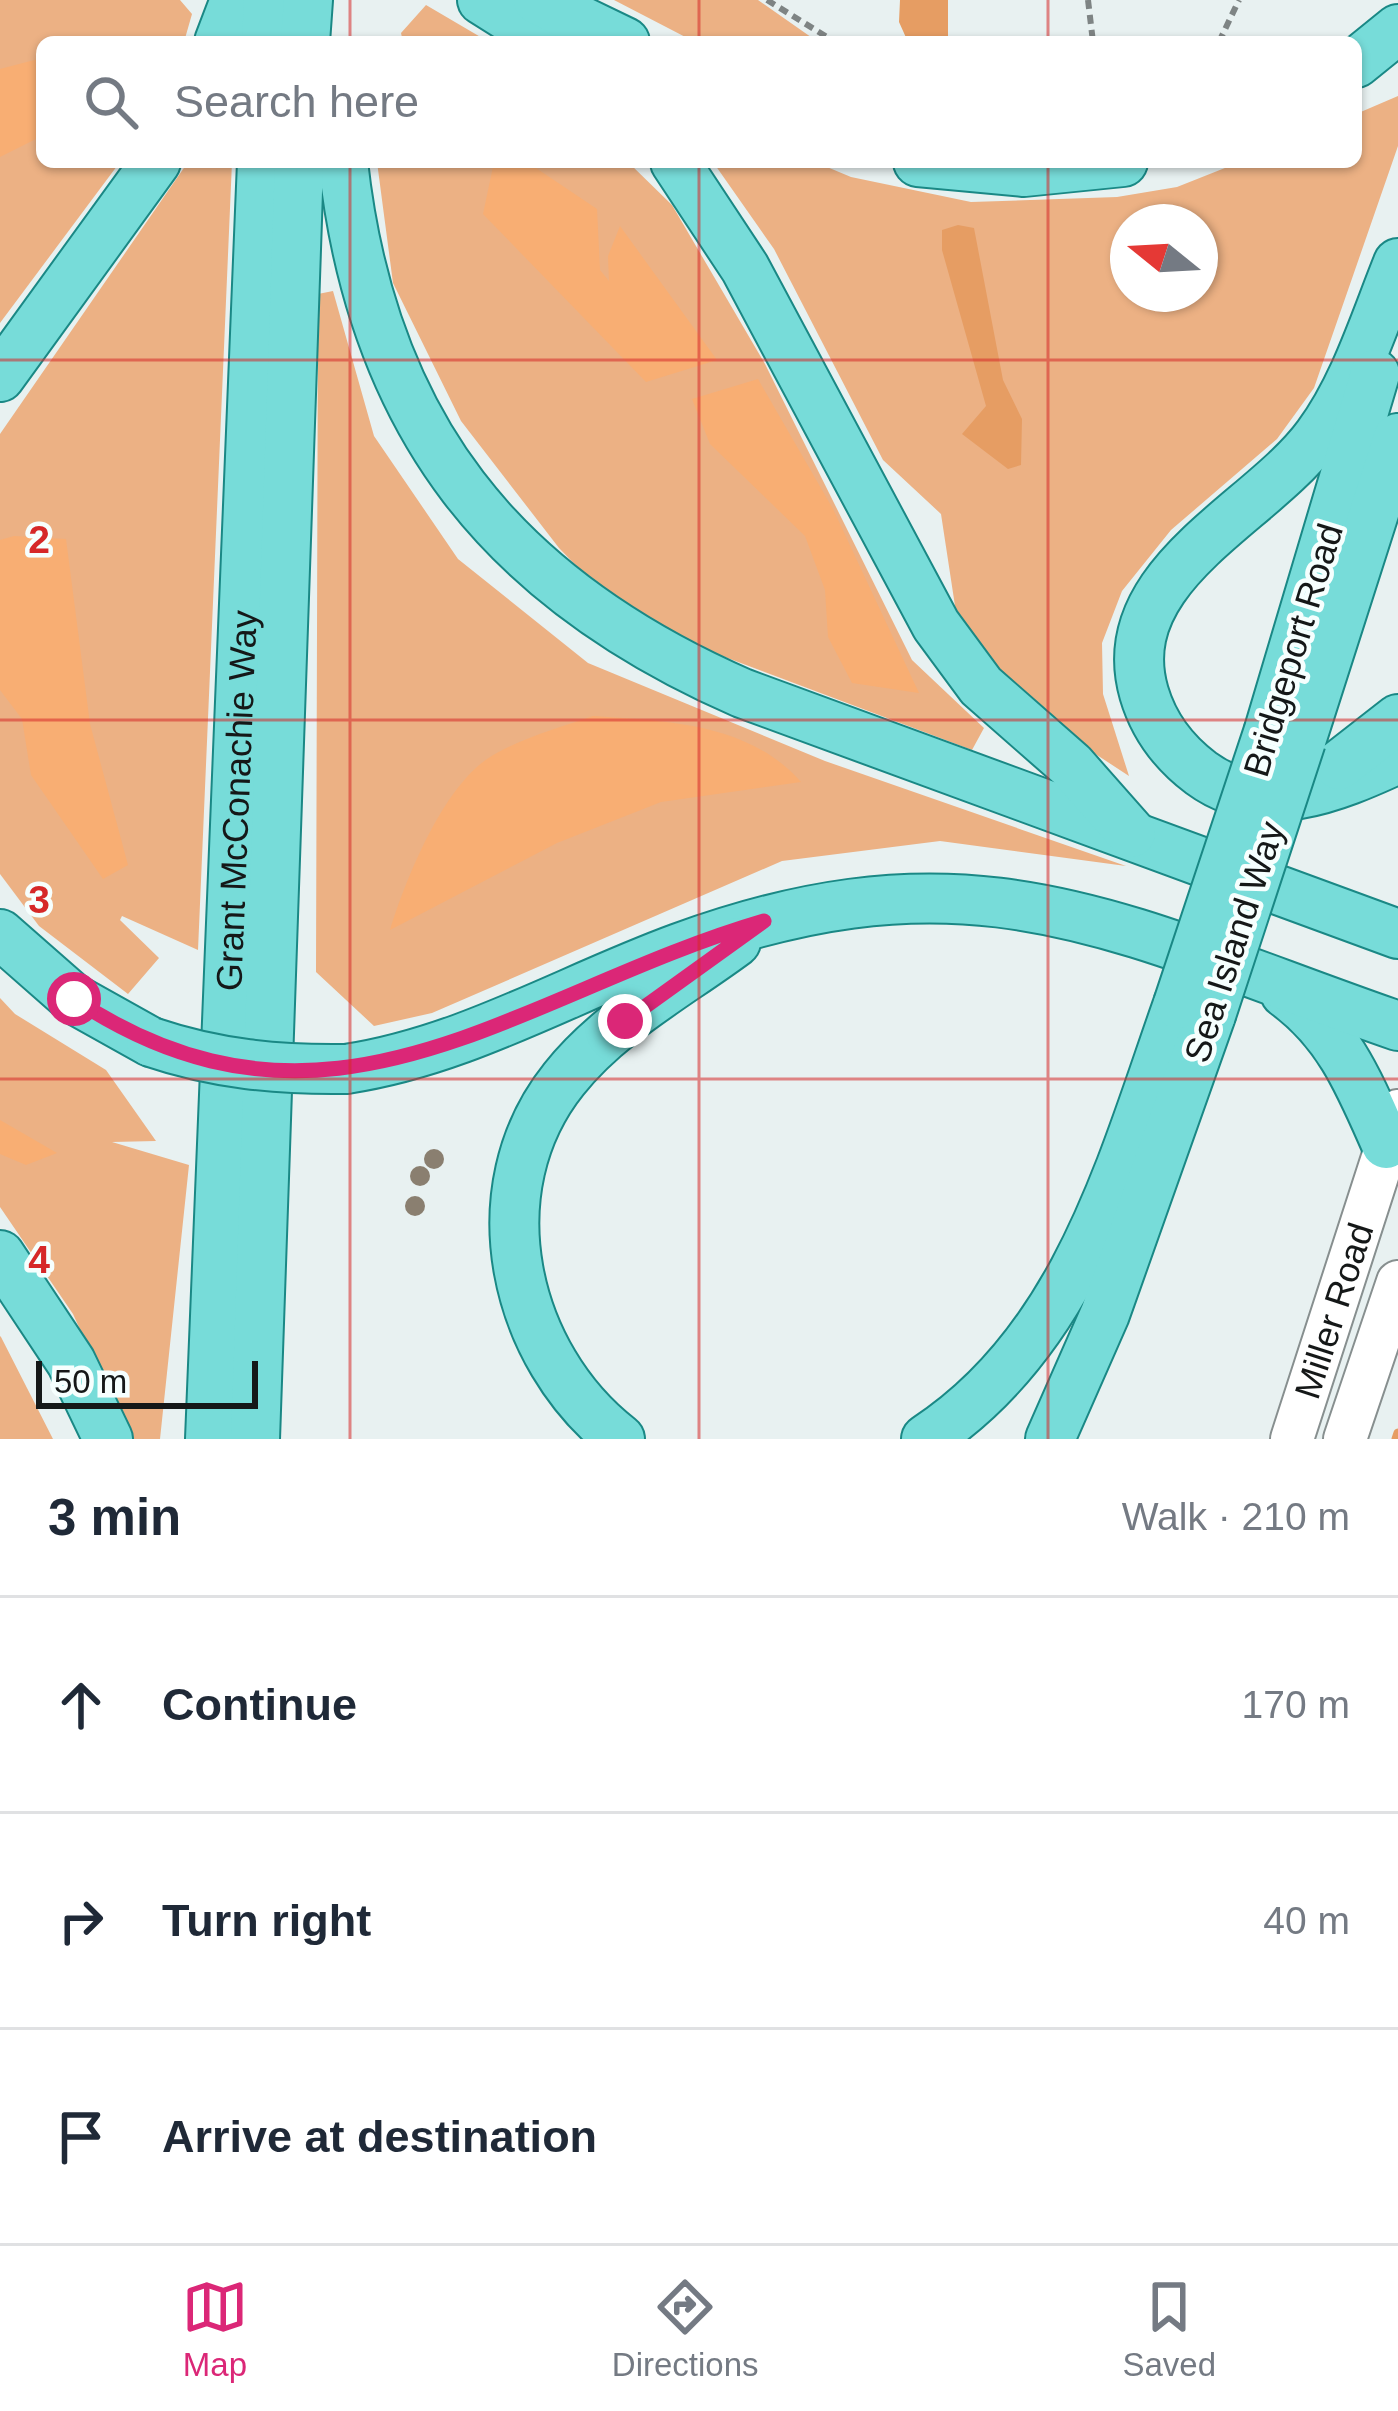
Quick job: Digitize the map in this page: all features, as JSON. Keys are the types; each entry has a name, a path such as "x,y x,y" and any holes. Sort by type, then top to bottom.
{"main road":[{"path":"221,36 235,0"},
{"path":"266,36 268,0"},
{"path":"305,36 308,0"},
{"path":"331,0 334,36"},
{"path":"482,0 539,36"},
{"path":"538,0 613,36"},
{"path":"1362,58 1398,29"},
{"path":"0,377 152,168"},
{"name":"Grant McConachie Way","path":"210,1439 262,168"},
{"name":"Grant McConachie Way","path":"254,1439 298,168"},
{"path":"344,168 359,261 406,392 476,506 543,576 620,632 687,669 1398,934"},
{"path":"679,168 745,268 936,625 981,686 1071,766 1135,837"},
{"path":"982,168 1024,172 1064,168"},
{"path":"1398,263 1321,433 1296,463 1169,579 1143,628 1142,685 1150,714 1187,762 1236,793 1267,798 1302,794 1398,759"},
{"name":"Bridgeport Road","path":"1285,736 1398,294"},
{"name":"Sea Island Way","path":"1050,1439 1105,1314 1195,1009 1285,736 1398,437"},
{"path":"1302,794 1398,719"},
{"path":"0,934 74,999 151,1042 214,1061 346,1069 442,1048 664,953 833,904 903,896 1008,900 1112,923 1398,1026"},
{"path":"620,1439 572,1393 532,1325 514,1245 524,1161 562,1082 592,1048 764,921"},
{"path":"1261,976 1333,1037 1392,1127"},
{"path":"926,1439 999,1380 1057,1303 1103,1214 1195,1009"},
{"path":"0,1255 60,1342 108,1439"}],"street":[{"name":"Miller Road","path":"1292,1439 1392,1127"},
{"name":"Miller Road","path":"1345,1439 1398,1282"}],"path":[{"path":"767,0 826,36"},
{"path":"1088,0 1093,36"},
{"path":"1223,36 1238,0"}],"shaded area":[{"path":"0,0 180,0 192,14 186,36 36,36 36,168 116,168 0,323"},
{"path":"614,0 758,0 809,36 683,36"},
{"path":"900,0 948,0 948,36 905,36 899,22"},
{"path":"426,5 479,36 402,36"},
{"path":"36,60 36,139 0,157 0,69"},
{"path":"1398,96 1398,146 1314,388 1277,439 1171,530 1122,591 1102,643 1103,694 1129,776 1045,721 957,619 941,514 883,460 774,249 717,168 829,168 851,177 971,202 1117,197 1177,187 1225,168 1362,168 1362,111"},
{"path":"184,168 232,168 198,950 122,916 120,920 159,958 128,994 39,926 0,874 0,434"},
{"path":"378,168 634,168 672,205 765,364 912,660 984,728 972,750 701,648 593,583 559,548 461,421 393,283"},
{"path":"493,168 536,168 597,209 600,270 609,281 608,256 620,226 717,360 646,382 483,214"},
{"path":"958,225 974,228 1003,380 1022,419 1021,465 1008,469 962,434 986,406 942,250 942,230"},
{"path":"333,291 374,436 458,559 588,663 825,761 1126,866 940,841 782,861 432,1013 374,1026 316,972 318,294"},
{"path":"758,379 833,509 919,693 852,683 828,637 825,590 805,536 710,444 692,399"},
{"path":"14,536 66,539 90,724 128,865 103,879 31,775 22,719 0,690 0,540"},
{"path":"593,716 678,724 732,737 780,762 801,782 661,802 557,843 390,930 427,837 470,773 511,746"},
{"path":"0,998 15,1014 106,1070 156,1141 112,1142 189,1165 160,1439 130,1439 73,1314 0,1207"},
{"path":"0,1120 57,1153 26,1165 0,1154"},
{"path":"1,1337 53,1439 0,1439"}],"waterway":[{"path":"1396,1439 1398,1433"}],"route":[{"path":"74,999 151,1042 214,1061 296,1070 346,1069 442,1048 664,953 764,921 625,1021"}]}
